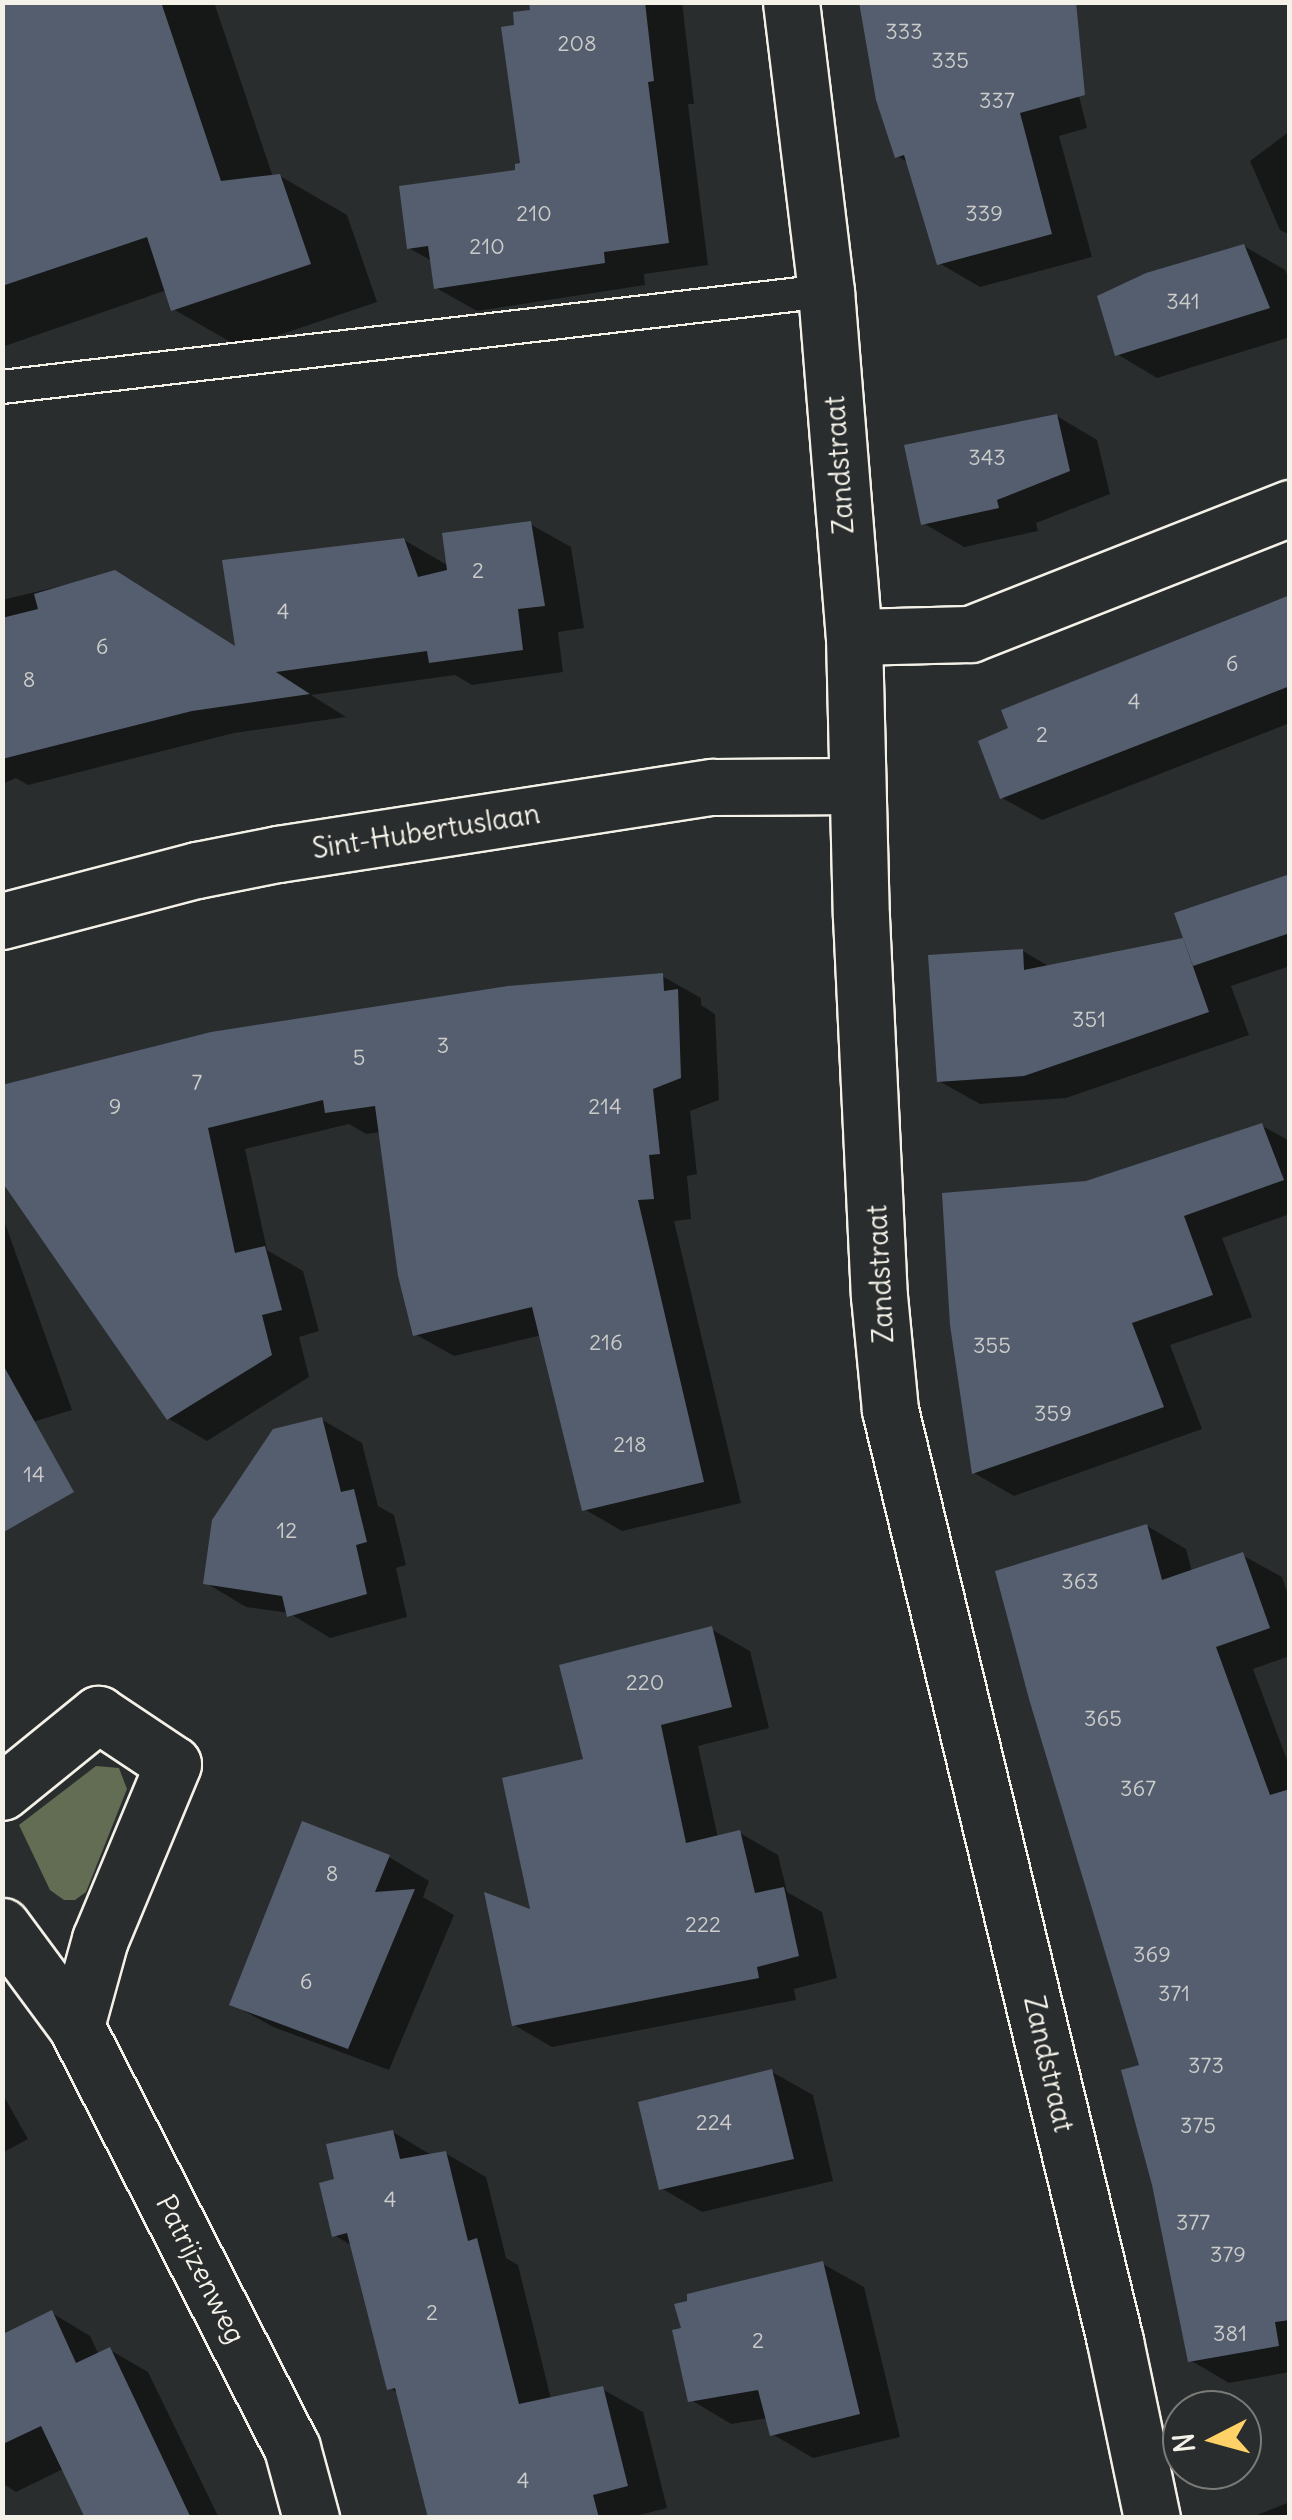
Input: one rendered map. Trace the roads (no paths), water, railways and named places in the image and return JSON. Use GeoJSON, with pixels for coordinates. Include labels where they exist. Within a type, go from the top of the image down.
{"type":"FeatureCollection","features":[{"type":"Feature","properties":{"kind":"street","name":"Zandstraat"},"geometry":{"type":"LineString","coordinates":[[791,2],[826,291],[854,638],[856,786],[880,1296],[890,1410],[1110,2321],[1152,2518]]}},
{"type":"Feature","properties":{"kind":"street"},"geometry":{"type":"LineString","coordinates":[[854,638],[970,634],[1290,508]]}},
{"type":"Feature","properties":{"kind":"street","name":"Sint-Hubertuslaan"},"geometry":{"type":"LineString","coordinates":[[2,921],[197,870],[278,854],[713,788],[856,786]]}},
{"type":"Feature","properties":{"kind":"street"},"geometry":{"type":"LineString","coordinates":[[2,1792],[98,1714],[174,1764],[100,1939],[76,2026]]}},
{"type":"Feature","properties":{"kind":"street","name":"Patrijzenweg"},"geometry":{"type":"LineString","coordinates":[[2,1926],[76,2026],[292,2448],[311,2518]]}},
{"type":"Feature","properties":{"kind":"lane"},"geometry":{"type":"LineString","coordinates":[[2,387],[826,291]]}}]}
